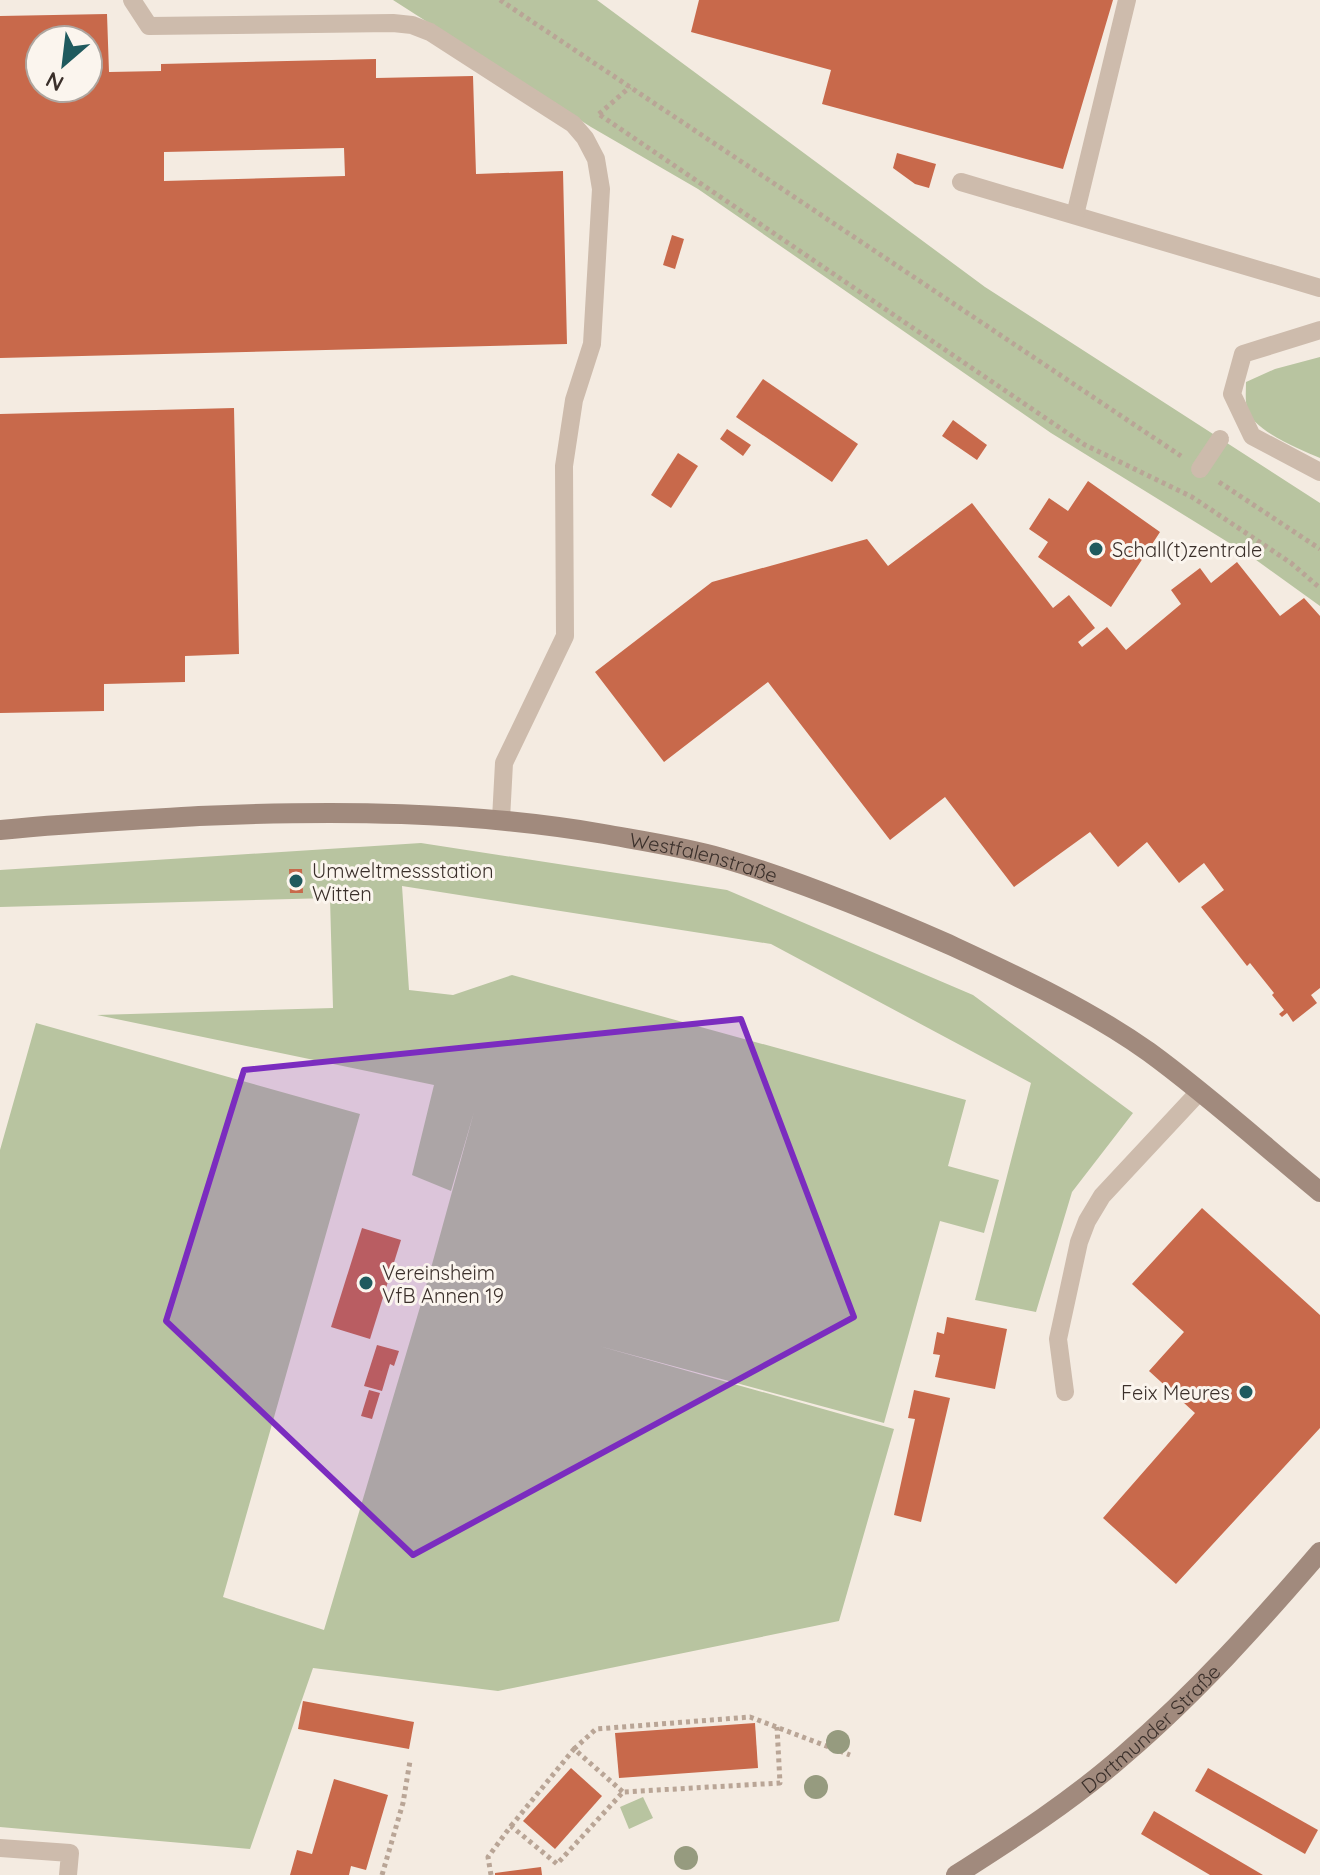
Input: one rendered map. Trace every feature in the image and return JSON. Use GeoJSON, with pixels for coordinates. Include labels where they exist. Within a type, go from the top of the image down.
{"type":"FeatureCollection","features":[{"type":"Feature","properties":{"kind":"street","name":"Westfalenstraße"},"geometry":{"type":"LineString","coordinates":[[0,830],[308,811],[501,819],[632,839],[720,857],[885,917],[1027,980],[1148,1052],[1320,1192]]}},
{"type":"Feature","properties":{"kind":"street","name":"Dortmunder Straße"},"geometry":{"type":"LineString","coordinates":[[956,1875],[1012,1839],[1126,1754],[1198,1687],[1320,1552]]}},
{"type":"Feature","properties":{"kind":"lane"},"geometry":{"type":"LineString","coordinates":[[132,0],[149,26],[412,25],[430,32],[573,124],[596,159],[601,189],[592,344],[574,400],[564,466],[565,636],[504,763],[501,819]]}},
{"type":"Feature","properties":{"kind":"lane"},"geometry":{"type":"LineString","coordinates":[[1075,215],[1127,0]]}},
{"type":"Feature","properties":{"kind":"lane"},"geometry":{"type":"LineString","coordinates":[[961,182],[1320,288]]}},
{"type":"Feature","properties":{"kind":"lane"},"geometry":{"type":"LineString","coordinates":[[1320,330],[1243,354],[1232,394],[1252,436],[1320,472]]}},
{"type":"Feature","properties":{"kind":"lane"},"geometry":{"type":"LineString","coordinates":[[1200,469],[1220,439]]}},
{"type":"Feature","properties":{"kind":"lane"},"geometry":{"type":"LineString","coordinates":[[1065,1392],[1058,1339],[1079,1242],[1087,1221],[1102,1196],[1199,1092]]}},
{"type":"Feature","properties":{"kind":"lane"},"geometry":{"type":"LineString","coordinates":[[0,1848],[70,1853],[68,1875]]}},
{"type":"Feature","properties":{"kind":"path"},"geometry":{"type":"LineString","coordinates":[[500,0],[1320,549]]}},
{"type":"Feature","properties":{"kind":"path"},"geometry":{"type":"LineString","coordinates":[[599,114],[630,87]]}},
{"type":"Feature","properties":{"kind":"path"},"geometry":{"type":"LineString","coordinates":[[586,106],[1085,445],[1192,497],[1291,563],[1320,588]]}},
{"type":"Feature","properties":{"kind":"path"},"geometry":{"type":"LineString","coordinates":[[491,1875],[488,1857],[574,1749],[596,1729],[750,1717],[850,1755]]}},
{"type":"Feature","properties":{"kind":"path"},"geometry":{"type":"LineString","coordinates":[[557,1864],[623,1792],[780,1783],[777,1727]]}},
{"type":"Feature","properties":{"kind":"path"},"geometry":{"type":"LineString","coordinates":[[574,1749],[623,1792]]}},
{"type":"Feature","properties":{"kind":"path"},"geometry":{"type":"LineString","coordinates":[[382,1875],[403,1803],[410,1761]]}},
{"type":"Feature","properties":{"kind":"path"},"geometry":{"type":"LineString","coordinates":[[511,1826],[557,1864],[559,1875]]}},
{"type":"Feature","properties":{"kind":"highlighted area"},"geometry":{"type":"Polygon","coordinates":[[[741,1019],[854,1317],[413,1555],[166,1321],[244,1070],[741,1019]]]}},
{"type":"Feature","properties":{"kind":"green space"},"geometry":{"type":"Polygon","coordinates":[[[393,0],[597,0],[985,287],[1320,503],[1320,606],[1252,557],[1051,433],[698,189],[591,127],[393,0]]]}},
{"type":"Feature","properties":{"kind":"green space"},"geometry":{"type":"Polygon","coordinates":[[[1320,357],[1320,458],[1257,424],[1247,408],[1246,382],[1275,369],[1320,357]]]}},
{"type":"Feature","properties":{"kind":"green space"},"geometry":{"type":"Polygon","coordinates":[[[421,843],[727,890],[973,995],[1133,1113],[1072,1192],[1036,1312],[975,1300],[1031,1083],[771,944],[402,886],[409,990],[453,995],[512,975],[966,1100],[948,1166],[999,1180],[984,1233],[940,1221],[884,1423],[599,1346],[894,1429],[839,1621],[498,1691],[313,1668],[250,1849],[0,1827],[0,1150],[36,1023],[360,1114],[223,1597],[324,1630],[423,1297],[474,1112],[451,1191],[412,1175],[434,1085],[97,1015],[333,1008],[330,898],[0,907],[0,870],[421,843]]]}},
{"type":"Feature","properties":{"kind":"green space"},"geometry":{"type":"Polygon","coordinates":[[[643,1797],[653,1818],[629,1829],[620,1807],[643,1797]]]}},
{"type":"Feature","properties":{"kind":"building"},"geometry":{"type":"Polygon","coordinates":[[[699,0],[1113,0],[1063,169],[822,104],[831,70],[691,32],[699,0]]]}},
{"type":"Feature","properties":{"kind":"building"},"geometry":{"type":"Polygon","coordinates":[[[107,14],[109,72],[161,71],[161,64],[376,59],[376,78],[473,76],[476,174],[563,171],[567,344],[0,358],[0,16],[107,14]],[[344,148],[164,152],[164,181],[345,176],[344,148]]]}},
{"type":"Feature","properties":{"kind":"building"},"geometry":{"type":"Polygon","coordinates":[[[897,153],[936,164],[929,188],[915,184],[893,168],[897,153]]]}},
{"type":"Feature","properties":{"kind":"building"},"geometry":{"type":"Polygon","coordinates":[[[672,235],[684,239],[675,269],[663,265],[672,235]]]}},
{"type":"Feature","properties":{"kind":"building"},"geometry":{"type":"Polygon","coordinates":[[[763,379],[858,444],[832,482],[736,417],[763,379]]]}},
{"type":"Feature","properties":{"kind":"building"},"geometry":{"type":"Polygon","coordinates":[[[234,408],[239,654],[185,656],[185,682],[104,684],[104,711],[0,713],[0,414],[234,408]]]}},
{"type":"Feature","properties":{"kind":"building"},"geometry":{"type":"Polygon","coordinates":[[[953,420],[987,445],[977,460],[942,436],[953,420]]]}},
{"type":"Feature","properties":{"kind":"building"},"geometry":{"type":"Polygon","coordinates":[[[727,429],[751,445],[743,456],[720,439],[727,429]]]}},
{"type":"Feature","properties":{"kind":"building"},"geometry":{"type":"Polygon","coordinates":[[[678,453],[698,466],[671,508],[651,495],[678,453]]]}},
{"type":"Feature","properties":{"kind":"building","name":"Schall(t)zentrale"},"geometry":{"type":"Polygon","coordinates":[[[1088,481],[1160,532],[1111,607],[1038,557],[1048,542],[1029,529],[1049,498],[1068,511],[1088,481]]]}},
{"type":"Feature","properties":{"kind":"building"},"geometry":{"type":"Polygon","coordinates":[[[972,503],[1053,608],[1069,595],[1095,628],[1078,642],[1082,647],[1107,627],[1126,650],[1181,604],[1171,590],[1200,568],[1211,583],[1237,562],[1280,616],[1304,598],[1320,616],[1320,988],[1311,995],[1317,1003],[1293,1022],[1287,1013],[1282,1017],[1279,1014],[1284,1010],[1272,995],[1274,993],[1250,963],[1247,966],[1201,907],[1224,890],[1204,863],[1179,883],[1147,842],[1118,867],[1090,832],[1014,887],[945,797],[890,840],[768,682],[664,762],[595,672],[712,582],[867,539],[888,566],[972,503]]]}},
{"type":"Feature","properties":{"kind":"building","name":"Umweltmessstation Witten"},"geometry":{"type":"Polygon","coordinates":[[[289,869],[302,869],[303,893],[290,893],[289,869]]]}},
{"type":"Feature","properties":{"kind":"building","name":"Feix Meures"},"geometry":{"type":"Polygon","coordinates":[[[1202,1208],[1320,1315],[1320,1428],[1176,1584],[1103,1518],[1195,1413],[1149,1371],[1184,1332],[1132,1284],[1202,1208]]]}},
{"type":"Feature","properties":{"kind":"building","name":"Vereinsheim VfB Annen 19"},"geometry":{"type":"Polygon","coordinates":[[[362,1228],[401,1240],[370,1339],[331,1327],[362,1228]]]}},
{"type":"Feature","properties":{"kind":"building"},"geometry":{"type":"Polygon","coordinates":[[[947,1317],[1007,1329],[995,1389],[935,1377],[940,1355],[933,1354],[937,1332],[944,1334],[947,1317]]]}},
{"type":"Feature","properties":{"kind":"building"},"geometry":{"type":"Polygon","coordinates":[[[377,1345],[399,1351],[394,1366],[390,1364],[382,1391],[364,1386],[377,1345]]]}},
{"type":"Feature","properties":{"kind":"building"},"geometry":{"type":"Polygon","coordinates":[[[369,1390],[380,1393],[372,1419],[361,1416],[369,1390]]]}},
{"type":"Feature","properties":{"kind":"building"},"geometry":{"type":"Polygon","coordinates":[[[914,1390],[950,1398],[921,1522],[894,1515],[915,1419],[908,1418],[914,1390]]]}},
{"type":"Feature","properties":{"kind":"building"},"geometry":{"type":"Polygon","coordinates":[[[303,1701],[414,1722],[409,1749],[298,1729],[303,1701]]]}},
{"type":"Feature","properties":{"kind":"building"},"geometry":{"type":"Polygon","coordinates":[[[755,1723],[758,1768],[619,1778],[615,1733],[755,1723]]]}},
{"type":"Feature","properties":{"kind":"building"},"geometry":{"type":"Polygon","coordinates":[[[571,1768],[602,1796],[555,1849],[523,1821],[571,1768]]]}},
{"type":"Feature","properties":{"kind":"building"},"geometry":{"type":"Polygon","coordinates":[[[1208,1768],[1318,1830],[1305,1854],[1195,1791],[1208,1768]]]}},
{"type":"Feature","properties":{"kind":"building"},"geometry":{"type":"Polygon","coordinates":[[[334,1779],[388,1795],[366,1870],[351,1866],[349,1875],[290,1875],[297,1850],[312,1854],[334,1779]]]}},
{"type":"Feature","properties":{"kind":"building"},"geometry":{"type":"Polygon","coordinates":[[[1154,1811],[1263,1875],[1210,1875],[1141,1834],[1154,1811]]]}},
{"type":"Feature","properties":{"kind":"building"},"geometry":{"type":"Polygon","coordinates":[[[541,1867],[542,1875],[495,1875],[495,1873],[541,1867]]]}},
{"type":"Feature","properties":{"kind":"place","name":"Schall(t)zentrale"},"geometry":{"type":"Point","coordinates":[1096,549]}},
{"type":"Feature","properties":{"kind":"place","name":"Umweltmessstation Witten"},"geometry":{"type":"Point","coordinates":[296,881]}},
{"type":"Feature","properties":{"kind":"place","name":"Vereinsheim VfB Annen 19"},"geometry":{"type":"Point","coordinates":[366,1283]}},
{"type":"Feature","properties":{"kind":"place","name":"Feix Meures"},"geometry":{"type":"Point","coordinates":[1246,1392]}}]}
